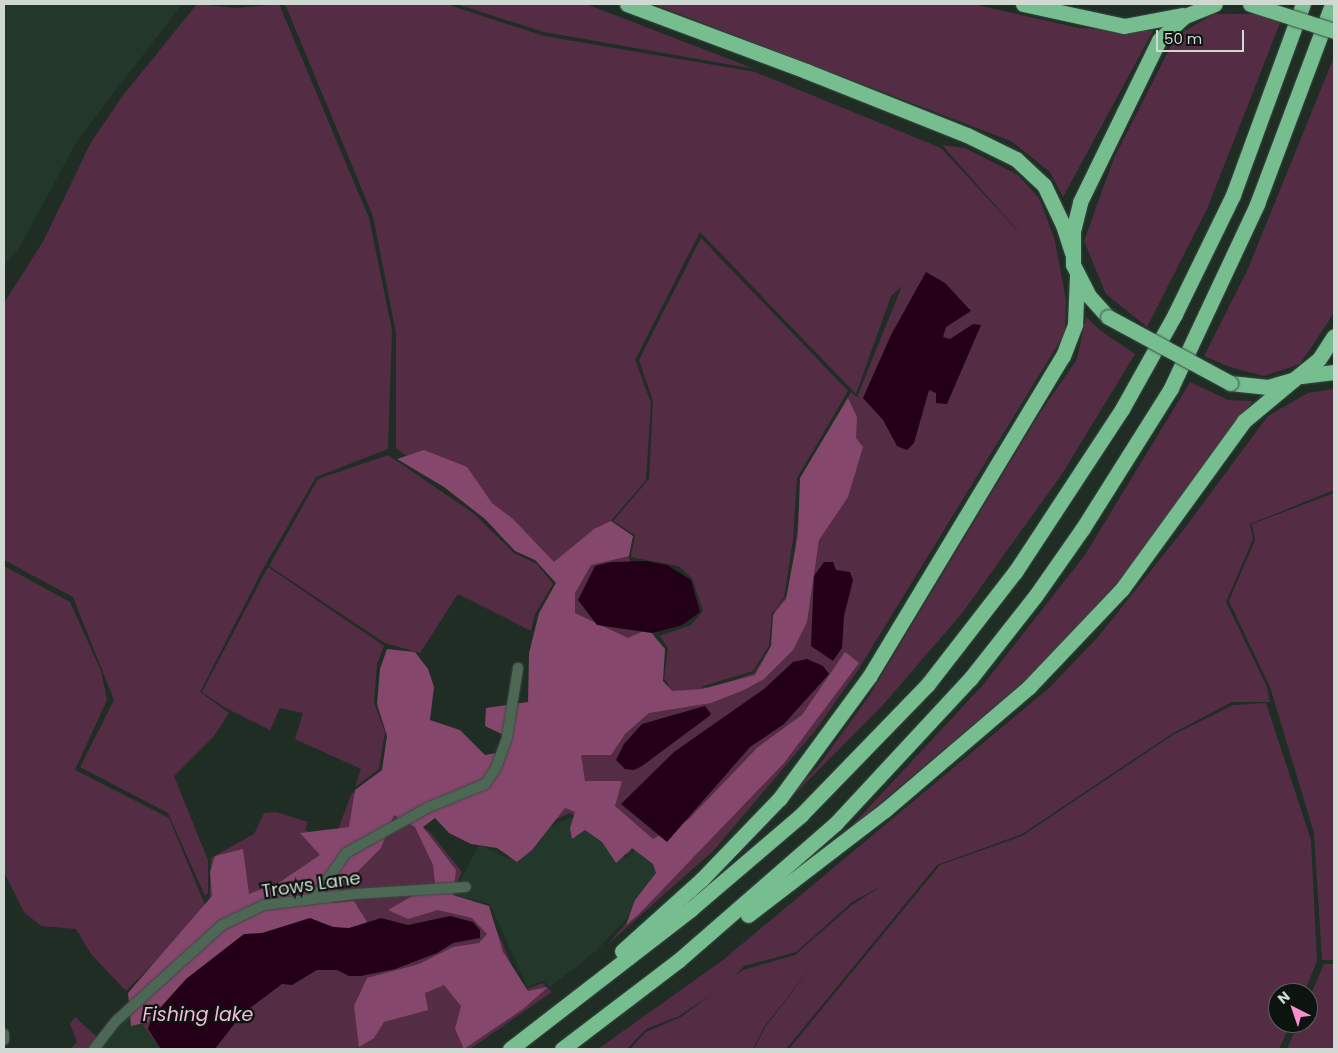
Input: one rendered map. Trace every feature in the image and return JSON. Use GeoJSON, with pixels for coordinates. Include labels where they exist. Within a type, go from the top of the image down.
{"type":"FeatureCollection","features":[{"type":"Feature","properties":{"kind":"highway"},"geometry":{"type":"LineString","coordinates":[[508,1049],[709,872],[780,798],[848,708],[900,628],[1063,356],[1075,324],[1076,276],[1072,253],[1063,224],[1044,185],[1016,159],[967,135],[860,92],[627,4]]}},
{"type":"Feature","properties":{"kind":"highway"},"geometry":{"type":"LineString","coordinates":[[1023,4],[1124,26],[1215,4]]}},
{"type":"Feature","properties":{"kind":"highway"},"geometry":{"type":"LineString","coordinates":[[1250,4],[1334,32]]}},
{"type":"Feature","properties":{"kind":"highway"},"geometry":{"type":"LineString","coordinates":[[508,1049],[691,909],[801,815],[928,684],[1015,572],[1122,409],[1175,314],[1233,195],[1303,4]]}},
{"type":"Feature","properties":{"kind":"highway"},"geometry":{"type":"LineString","coordinates":[[602,1020],[750,901],[836,823],[970,679],[1036,595],[1083,528],[1171,388],[1257,204],[1332,4]]}},
{"type":"Feature","properties":{"kind":"highway"},"geometry":{"type":"LineString","coordinates":[[1072,253],[1080,202],[1154,48],[1168,30],[1198,8]]}},
{"type":"Feature","properties":{"kind":"highway"},"geometry":{"type":"LineString","coordinates":[[1076,276],[1089,296],[1108,317],[1230,383],[1268,387],[1295,378],[1334,372]]}},
{"type":"Feature","properties":{"kind":"highway"},"geometry":{"type":"LineString","coordinates":[[562,1049],[692,959],[885,810],[1029,687],[1122,589],[1244,421],[1320,359],[1334,336]]}},
{"type":"Feature","properties":{"kind":"street"},"geometry":{"type":"LineString","coordinates":[[314,899],[346,853],[426,808],[485,784],[496,768],[508,737],[518,668]]}},
{"type":"Feature","properties":{"kind":"street","name":"Trows Lane"},"geometry":{"type":"LineString","coordinates":[[94,1049],[117,1020],[222,925],[264,905],[314,899],[466,887]]}},
{"type":"Feature","properties":{"kind":"street"},"geometry":{"type":"LineString","coordinates":[[4,1034],[4,1040]]}},
{"type":"Feature","properties":{"kind":"shaded area"},"geometry":{"type":"Polygon","coordinates":[[[4,4],[182,4],[77,141],[18,250],[4,264],[4,4]]]}},
{"type":"Feature","properties":{"kind":"shaded area"},"geometry":{"type":"Polygon","coordinates":[[[197,4],[237,8],[279,4],[369,218],[392,330],[388,449],[316,477],[264,567],[200,692],[229,713],[214,736],[174,776],[208,860],[208,893],[205,896],[168,813],[80,767],[114,700],[73,597],[4,560],[4,303],[44,240],[90,144],[121,98],[197,4]]]}},
{"type":"Feature","properties":{"kind":"shaded area"},"geometry":{"type":"Polygon","coordinates":[[[285,4],[446,4],[544,36],[755,72],[941,148],[1028,242],[942,145],[965,148],[1018,175],[1039,198],[1054,237],[1066,299],[1065,333],[858,670],[815,731],[714,850],[607,945],[675,868],[641,840],[627,855],[570,813],[544,825],[530,701],[562,575],[396,448],[396,333],[373,216],[285,4]],[[700,232],[635,360],[651,403],[646,480],[599,535],[628,554],[656,641],[661,686],[669,685],[664,679],[668,648],[660,636],[691,625],[703,611],[692,578],[678,566],[631,557],[635,535],[613,521],[649,479],[653,401],[639,360],[701,238],[848,391],[797,478],[793,540],[784,597],[772,613],[769,646],[753,671],[700,687],[711,688],[754,673],[774,642],[774,611],[788,594],[793,571],[802,475],[851,392],[857,397],[902,286],[891,296],[856,394],[700,232]]]}},
{"type":"Feature","properties":{"kind":"shaded area"},"geometry":{"type":"Polygon","coordinates":[[[456,4],[586,4],[755,69],[544,32],[456,4]]]}},
{"type":"Feature","properties":{"kind":"shaded area"},"geometry":{"type":"Polygon","coordinates":[[[653,4],[973,4],[1079,28],[1153,31],[1063,197],[1050,172],[1011,141],[653,4]]]}},
{"type":"Feature","properties":{"kind":"shaded area"},"geometry":{"type":"Polygon","coordinates":[[[1214,14],[1257,14],[1280,23],[1207,209],[1147,327],[1106,294],[1084,241],[1114,158],[1176,36],[1214,14]]]}},
{"type":"Feature","properties":{"kind":"shaded area"},"geometry":{"type":"Polygon","coordinates":[[[1334,57],[1334,313],[1300,364],[1264,376],[1230,367],[1204,356],[1247,271],[1334,57]]]}},
{"type":"Feature","properties":{"kind":"shaded area"},"geometry":{"type":"Polygon","coordinates":[[[1086,317],[1101,331],[1135,354],[1062,474],[963,612],[882,706],[758,831],[819,765],[869,696],[1038,416],[1077,359],[1086,317]]]}},
{"type":"Feature","properties":{"kind":"shaded area"},"geometry":{"type":"Polygon","coordinates":[[[1190,382],[1228,400],[1253,401],[1126,573],[1036,671],[845,833],[982,686],[1085,555],[1190,382]]]}},
{"type":"Feature","properties":{"kind":"shaded area"},"geometry":{"type":"Polygon","coordinates":[[[1334,389],[1334,490],[1250,524],[1253,539],[1226,602],[1267,687],[1270,702],[1232,702],[1173,733],[1022,834],[937,865],[786,1049],[754,1049],[766,1026],[825,949],[764,1027],[753,1049],[630,1049],[646,1032],[681,1017],[712,994],[679,1016],[646,1029],[627,1049],[598,1049],[723,960],[1049,688],[1098,637],[1184,529],[1268,416],[1308,393],[1334,389]],[[883,885],[852,902],[796,952],[744,966],[734,977],[743,970],[795,955],[852,905],[883,885]]]}},
{"type":"Feature","properties":{"kind":"shaded area"},"geometry":{"type":"Polygon","coordinates":[[[848,398],[857,417],[856,438],[863,447],[848,497],[819,540],[807,622],[793,650],[764,679],[744,690],[711,703],[649,713],[625,734],[611,755],[581,755],[585,781],[622,781],[615,806],[653,839],[688,820],[758,747],[802,715],[845,652],[859,663],[784,763],[638,915],[626,925],[635,900],[656,873],[653,864],[632,848],[616,863],[602,842],[585,830],[572,839],[570,828],[575,812],[565,808],[532,850],[517,862],[497,848],[471,844],[449,833],[435,818],[423,827],[456,870],[453,895],[489,906],[503,952],[528,991],[548,987],[523,1009],[464,1049],[455,1029],[461,1006],[444,985],[425,993],[428,1010],[384,1022],[374,1038],[359,1047],[354,1006],[367,978],[419,964],[453,947],[479,943],[487,934],[472,918],[438,910],[408,919],[388,910],[435,883],[433,865],[415,827],[394,815],[381,848],[340,889],[332,903],[354,901],[367,922],[355,933],[320,923],[171,1008],[156,1006],[148,1022],[131,1026],[128,993],[212,896],[210,872],[215,856],[243,849],[249,894],[280,882],[320,855],[300,833],[349,827],[355,790],[382,770],[387,736],[377,704],[380,669],[387,649],[415,652],[428,669],[434,687],[430,720],[460,730],[485,755],[507,751],[510,738],[485,726],[486,708],[528,702],[529,653],[539,613],[556,583],[535,560],[515,551],[485,519],[444,487],[397,459],[424,450],[467,467],[492,503],[513,519],[554,562],[594,529],[611,521],[633,536],[629,556],[591,565],[575,593],[575,613],[628,638],[648,629],[665,649],[663,681],[672,691],[702,689],[755,675],[771,646],[773,615],[786,599],[798,534],[800,478],[848,398]]]}},
{"type":"Feature","properties":{"kind":"shaded area"},"geometry":{"type":"Polygon","coordinates":[[[388,455],[473,513],[514,553],[537,564],[553,584],[535,614],[531,631],[458,594],[420,653],[385,643],[269,566],[318,479],[388,455]]]}},
{"type":"Feature","properties":{"kind":"shaded area"},"geometry":{"type":"Polygon","coordinates":[[[1334,493],[1334,960],[1322,960],[1314,833],[1270,687],[1229,601],[1255,540],[1252,524],[1334,493]]]}},
{"type":"Feature","properties":{"kind":"shaded area"},"geometry":{"type":"Polygon","coordinates":[[[4,566],[70,602],[101,671],[107,700],[75,770],[169,818],[207,910],[126,991],[91,954],[76,929],[41,926],[24,912],[4,872],[4,566]]]}},
{"type":"Feature","properties":{"kind":"shaded area"},"geometry":{"type":"Polygon","coordinates":[[[268,567],[384,646],[377,664],[374,702],[385,732],[379,769],[355,787],[361,769],[295,739],[303,713],[280,708],[270,730],[224,707],[202,692],[268,567]]]}},
{"type":"Feature","properties":{"kind":"shaded area"},"geometry":{"type":"Polygon","coordinates":[[[1266,703],[1311,840],[1317,961],[1308,983],[1268,983],[1268,1033],[1286,1033],[1279,1049],[789,1049],[940,865],[1022,836],[1173,735],[1233,705],[1266,703]]]}},
{"type":"Feature","properties":{"kind":"shaded area"},"geometry":{"type":"Polygon","coordinates":[[[352,792],[429,831],[462,872],[450,898],[487,908],[523,991],[542,983],[552,992],[470,1049],[162,1049],[145,1029],[140,1012],[209,913],[211,858],[254,834],[264,813],[276,812],[308,822],[305,830],[333,843],[352,792]]]}},
{"type":"Feature","properties":{"kind":"shaded area"},"geometry":{"type":"Polygon","coordinates":[[[572,817],[627,858],[640,844],[673,870],[596,951],[550,987],[543,981],[527,987],[490,904],[453,895],[479,845],[511,860],[545,829],[572,817]]]}},
{"type":"Feature","properties":{"kind":"shaded area"},"geometry":{"type":"Polygon","coordinates":[[[1324,964],[1334,964],[1334,1049],[1287,1049],[1294,1033],[1318,1033],[1318,983],[1316,983],[1324,964]]]}},
{"type":"Feature","properties":{"kind":"shaded area"},"geometry":{"type":"Polygon","coordinates":[[[135,1009],[162,1049],[99,1049],[135,1009]]]}},
{"type":"Feature","properties":{"kind":"shaded area"},"geometry":{"type":"Polygon","coordinates":[[[75,1017],[99,1039],[92,1049],[70,1049],[77,1042],[70,1024],[75,1017]]]}},
{"type":"Feature","properties":{"kind":"water"},"geometry":{"type":"Polygon","coordinates":[[[926,272],[945,283],[971,311],[946,327],[943,337],[950,339],[973,324],[981,325],[947,404],[936,403],[936,393],[929,390],[914,443],[907,450],[897,446],[883,420],[863,398],[891,335],[926,272]]]}},
{"type":"Feature","properties":{"kind":"water"},"geometry":{"type":"Polygon","coordinates":[[[646,561],[667,565],[691,580],[700,612],[682,625],[652,633],[597,625],[578,600],[595,566],[611,562],[646,561]]]}},
{"type":"Feature","properties":{"kind":"water"},"geometry":{"type":"Polygon","coordinates":[[[824,562],[833,562],[836,570],[850,572],[853,580],[844,616],[842,648],[833,661],[811,646],[814,576],[824,562]]]}},
{"type":"Feature","properties":{"kind":"water"},"geometry":{"type":"Polygon","coordinates":[[[807,659],[823,666],[829,674],[784,724],[750,747],[667,842],[621,804],[674,752],[764,689],[793,662],[807,659]]]}},
{"type":"Feature","properties":{"kind":"water"},"geometry":{"type":"Polygon","coordinates":[[[705,706],[711,714],[708,717],[642,766],[634,770],[625,769],[616,760],[624,744],[642,724],[705,706]]]}},
{"type":"Feature","properties":{"kind":"water","name":"Fishing lake"},"geometry":{"type":"Polygon","coordinates":[[[450,916],[473,922],[480,930],[480,938],[453,943],[437,953],[395,969],[361,976],[349,976],[337,970],[317,970],[292,985],[282,984],[242,1014],[215,1049],[161,1049],[148,1029],[152,1017],[186,979],[244,934],[262,933],[310,918],[333,927],[349,928],[381,918],[408,925],[450,916]]]}}]}
